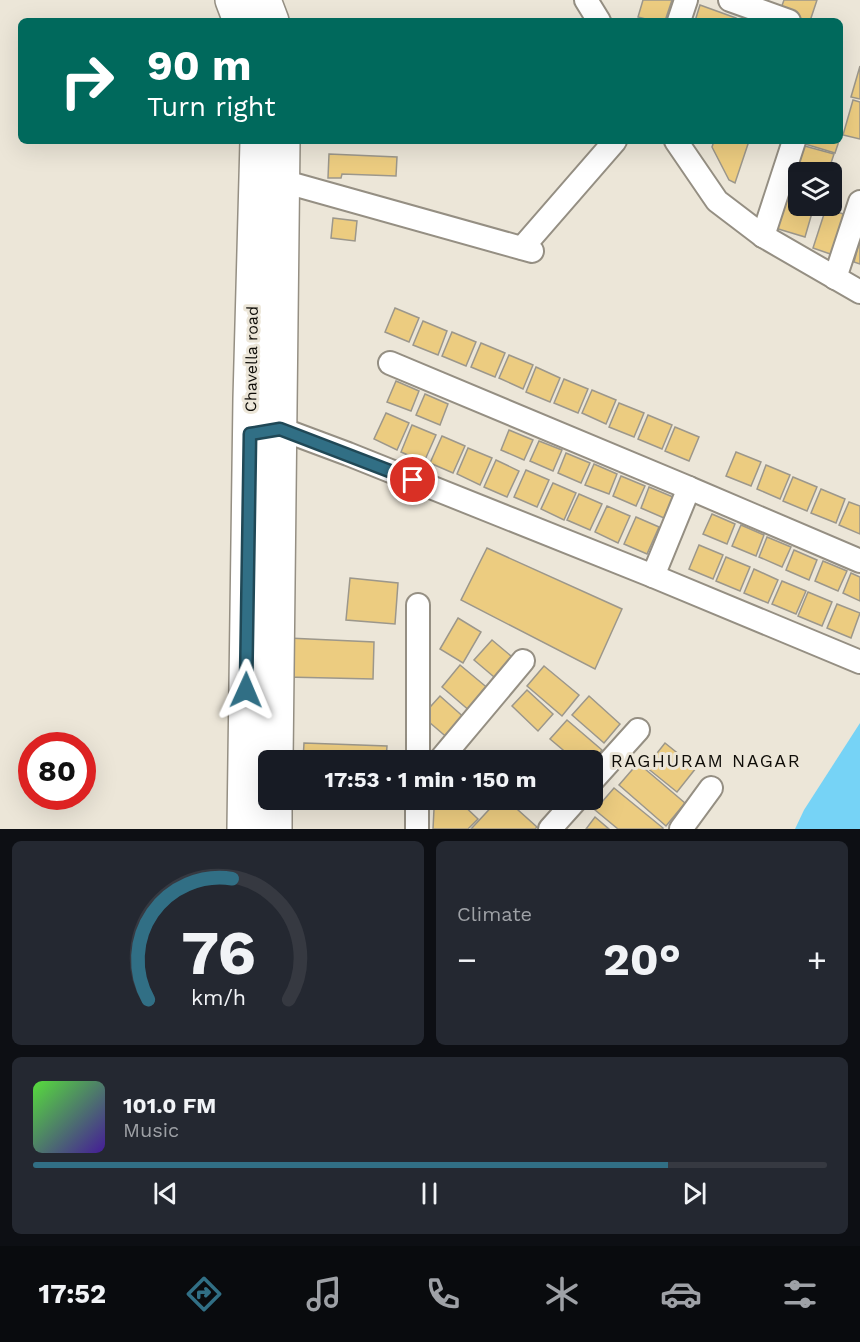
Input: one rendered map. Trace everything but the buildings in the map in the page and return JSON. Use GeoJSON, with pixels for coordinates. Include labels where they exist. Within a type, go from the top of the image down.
{"type":"FeatureCollection","features":[{"type":"Feature","properties":{"kind":"highway"},"geometry":{"type":"LineString","coordinates":[[232,0],[239,18]]}},
{"type":"Feature","properties":{"kind":"highway"},"geometry":{"type":"LineString","coordinates":[[264,0],[271,18]]}},
{"type":"Feature","properties":{"kind":"highway","name":"Chavella road"},"geometry":{"type":"LineString","coordinates":[[257,144],[276,750]]}},
{"type":"Feature","properties":{"kind":"highway","name":"Chavella road"},"geometry":{"type":"LineString","coordinates":[[244,829],[283,144]]}},
{"type":"Feature","properties":{"kind":"highway"},"geometry":{"type":"LineString","coordinates":[[275,810],[275,829]]}},
{"type":"Feature","properties":{"kind":"street"},"geometry":{"type":"LineString","coordinates":[[680,18],[686,0]]}},
{"type":"Feature","properties":{"kind":"street"},"geometry":{"type":"LineString","coordinates":[[742,10],[776,18]]}},
{"type":"Feature","properties":{"kind":"street"},"geometry":{"type":"LineString","coordinates":[[282,180],[527,249],[613,144]]}},
{"type":"Feature","properties":{"kind":"street"},"geometry":{"type":"LineString","coordinates":[[678,144],[717,201],[763,236],[860,292]]}},
{"type":"Feature","properties":{"kind":"street"},"geometry":{"type":"LineString","coordinates":[[691,163],[699,144]]}},
{"type":"Feature","properties":{"kind":"street"},"geometry":{"type":"LineString","coordinates":[[763,236],[793,144]]}},
{"type":"Feature","properties":{"kind":"street"},"geometry":{"type":"LineString","coordinates":[[835,278],[860,202]]}},
{"type":"Feature","properties":{"kind":"street"},"geometry":{"type":"LineString","coordinates":[[390,363],[860,561]]}},
{"type":"Feature","properties":{"kind":"street"},"geometry":{"type":"LineString","coordinates":[[265,432],[348,454],[860,662]]}},
{"type":"Feature","properties":{"kind":"street"},"geometry":{"type":"LineString","coordinates":[[653,576],[689,488]]}},
{"type":"Feature","properties":{"kind":"street"},"geometry":{"type":"LineString","coordinates":[[418,605],[418,750]]}},
{"type":"Feature","properties":{"kind":"street"},"geometry":{"type":"LineString","coordinates":[[448,750],[524,661]]}},
{"type":"Feature","properties":{"kind":"street"},"geometry":{"type":"LineString","coordinates":[[603,769],[638,730]]}},
{"type":"Feature","properties":{"kind":"street"},"geometry":{"type":"LineString","coordinates":[[681,829],[711,788]]}},
{"type":"Feature","properties":{"kind":"street"},"geometry":{"type":"LineString","coordinates":[[417,810],[417,829]]}},
{"type":"Feature","properties":{"kind":"street"},"geometry":{"type":"LineString","coordinates":[[550,829],[567,810]]}},
{"type":"Feature","properties":{"kind":"water"},"geometry":{"type":"Polygon","coordinates":[[[860,723],[860,829],[795,829],[804,810],[860,723]]]}},
{"type":"Feature","properties":{"kind":"district","name":"RAGHURAM NAGAR"},"geometry":{"type":"Point","coordinates":[706,761]}},
{"type":"Feature","properties":{"kind":"route"},"geometry":{"type":"LineString","coordinates":[[246,690],[250,434],[280,429],[413,480]]}}]}
